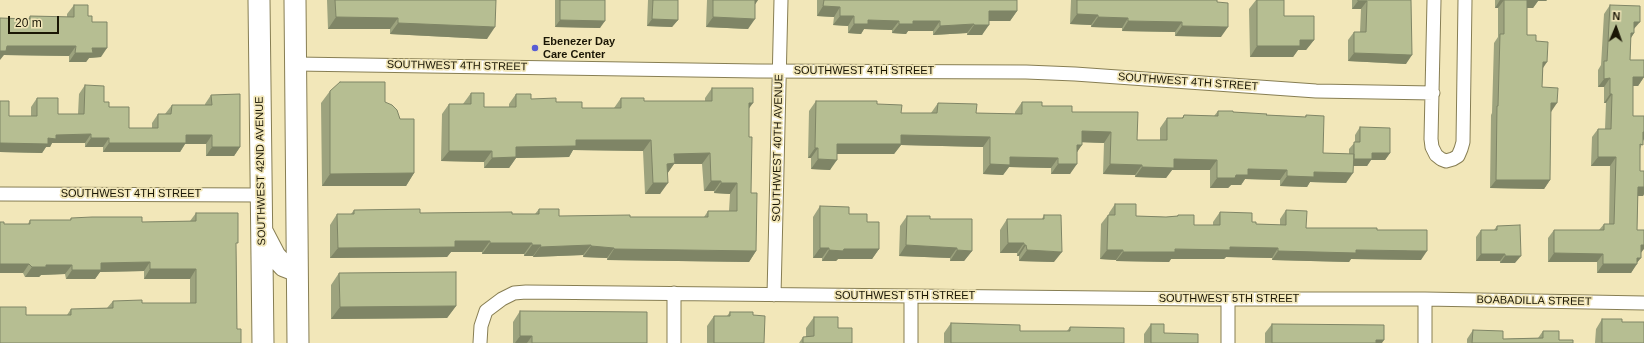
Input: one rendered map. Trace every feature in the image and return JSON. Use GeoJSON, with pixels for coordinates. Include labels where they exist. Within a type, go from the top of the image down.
{"type":"FeatureCollection","features":[{"type":"Feature","properties":{"kind":"main road","name":"SOUTHWEST 42ND AVENUE"},"geometry":{"type":"LineString","coordinates":[[259,0],[263,343]]}},
{"type":"Feature","properties":{"kind":"main road"},"geometry":{"type":"LineString","coordinates":[[295,0],[298,343]]}},
{"type":"Feature","properties":{"kind":"main road"},"geometry":{"type":"LineString","coordinates":[[262,229],[275,256],[284,266],[297,271]]}},
{"type":"Feature","properties":{"kind":"street","name":"SOUTHWEST 40TH AVENUE"},"geometry":{"type":"LineString","coordinates":[[774,295],[781,0]]}},
{"type":"Feature","properties":{"kind":"street"},"geometry":{"type":"LineString","coordinates":[[1434,0],[1432,147],[1436,155],[1446,161],[1453,160],[1458,156],[1463,142],[1465,0]]}},
{"type":"Feature","properties":{"kind":"street","name":"SOUTHWEST 4TH STREET"},"geometry":{"type":"LineString","coordinates":[[296,64],[780,71],[1026,72],[1075,74],[1316,91],[1433,93]]}},
{"type":"Feature","properties":{"kind":"street","name":"SOUTHWEST 4TH STREET"},"geometry":{"type":"LineString","coordinates":[[0,194],[262,195]]}},
{"type":"Feature","properties":{"kind":"street","name":"SOUTHWEST 5TH STREET"},"geometry":{"type":"LineString","coordinates":[[480,343],[483,319],[486,311],[493,305],[514,293],[526,292],[1320,299]]}},
{"type":"Feature","properties":{"kind":"street"},"geometry":{"type":"LineString","coordinates":[[674,293],[674,343]]}},
{"type":"Feature","properties":{"kind":"street"},"geometry":{"type":"LineString","coordinates":[[911,296],[911,343]]}},
{"type":"Feature","properties":{"kind":"street"},"geometry":{"type":"LineString","coordinates":[[1228,299],[1228,343]]}},
{"type":"Feature","properties":{"kind":"street","name":"BOABADILLA STREET"},"geometry":{"type":"LineString","coordinates":[[1320,299],[1425,299],[1644,303]]}},
{"type":"Feature","properties":{"kind":"street"},"geometry":{"type":"LineString","coordinates":[[1425,299],[1425,343]]}},
{"type":"Feature","properties":{"kind":"building"},"geometry":{"type":"Polygon","coordinates":[[[335,0],[496,0],[495,27],[398,23],[398,18],[336,17],[335,0]]]}},
{"type":"Feature","properties":{"kind":"building"},"geometry":{"type":"Polygon","coordinates":[[[560,0],[605,0],[605,21],[560,20],[560,0]]]}},
{"type":"Feature","properties":{"kind":"building"},"geometry":{"type":"Polygon","coordinates":[[[653,0],[678,0],[678,20],[652,19],[653,0]]]}},
{"type":"Feature","properties":{"kind":"building"},"geometry":{"type":"Polygon","coordinates":[[[713,0],[755,0],[755,19],[713,17],[713,0]]]}},
{"type":"Feature","properties":{"kind":"building"},"geometry":{"type":"Polygon","coordinates":[[[824,0],[1017,0],[1017,11],[989,11],[989,25],[974,24],[940,26],[940,21],[913,21],[913,24],[899,24],[899,21],[868,20],[868,24],[854,24],[854,16],[840,16],[840,7],[823,6],[824,0]]]}},
{"type":"Feature","properties":{"kind":"building"},"geometry":{"type":"Polygon","coordinates":[[[1077,0],[1217,0],[1217,2],[1228,3],[1228,27],[1182,26],[1182,22],[1128,21],[1128,18],[1098,17],[1098,15],[1077,14],[1077,0]]]}},
{"type":"Feature","properties":{"kind":"building"},"geometry":{"type":"Polygon","coordinates":[[[1257,0],[1284,0],[1284,16],[1314,16],[1314,40],[1300,40],[1300,46],[1257,46],[1257,0]]]}},
{"type":"Feature","properties":{"kind":"building"},"geometry":{"type":"Polygon","coordinates":[[[1358,0],[1411,0],[1412,55],[1354,53],[1354,32],[1366,32],[1367,1],[1358,0]]]}},
{"type":"Feature","properties":{"kind":"building"},"geometry":{"type":"Polygon","coordinates":[[[1504,0],[1527,0],[1527,35],[1536,35],[1536,41],[1548,42],[1547,62],[1543,62],[1542,87],[1558,88],[1557,103],[1551,103],[1550,180],[1496,180],[1500,34],[1504,34],[1504,0]]]}},
{"type":"Feature","properties":{"kind":"building"},"geometry":{"type":"Polygon","coordinates":[[[74,5],[88,5],[88,16],[92,16],[92,22],[107,22],[107,48],[92,48],[93,53],[75,53],[76,46],[7,46],[6,51],[0,51],[0,18],[30,19],[30,16],[74,17],[74,5]]]}},
{"type":"Feature","properties":{"kind":"building"},"geometry":{"type":"Polygon","coordinates":[[[1610,5],[1640,6],[1640,22],[1634,22],[1634,33],[1631,33],[1630,60],[1644,60],[1644,77],[1633,77],[1633,116],[1644,116],[1643,145],[1640,144],[1640,171],[1644,171],[1644,187],[1638,187],[1637,230],[1644,230],[1644,245],[1641,245],[1641,258],[1637,258],[1637,264],[1603,264],[1603,254],[1554,253],[1554,230],[1604,230],[1604,224],[1614,224],[1616,157],[1598,157],[1598,129],[1611,129],[1612,94],[1610,94],[1610,78],[1604,79],[1604,61],[1607,61],[1610,5]]]}},
{"type":"Feature","properties":{"kind":"building"},"geometry":{"type":"Polygon","coordinates":[[[340,82],[385,82],[385,102],[392,105],[397,110],[400,119],[414,119],[414,173],[330,174],[330,91],[340,82]]]}},
{"type":"Feature","properties":{"kind":"building"},"geometry":{"type":"Polygon","coordinates":[[[85,85],[104,86],[104,102],[109,102],[109,107],[129,107],[129,128],[158,128],[158,114],[171,114],[172,105],[212,105],[211,95],[240,94],[240,147],[212,147],[212,135],[186,135],[186,143],[109,143],[109,138],[91,138],[91,134],[56,135],[56,139],[48,138],[48,144],[0,143],[0,101],[9,101],[9,116],[37,116],[37,98],[58,98],[58,114],[84,114],[85,85]]]}},
{"type":"Feature","properties":{"kind":"building"},"geometry":{"type":"Polygon","coordinates":[[[712,88],[753,88],[753,103],[749,103],[749,137],[752,137],[751,193],[757,193],[756,251],[614,249],[591,245],[540,247],[541,245],[532,245],[532,243],[490,243],[490,241],[455,241],[455,247],[338,248],[337,214],[354,214],[354,210],[420,209],[420,213],[512,212],[512,214],[539,214],[539,209],[559,209],[559,216],[630,215],[630,217],[708,217],[708,211],[737,211],[737,183],[721,183],[721,181],[711,181],[710,153],[674,154],[675,163],[667,164],[668,183],[653,183],[651,140],[576,140],[576,146],[516,147],[516,157],[492,158],[492,151],[449,151],[449,104],[471,104],[471,93],[484,93],[484,107],[516,107],[516,94],[531,94],[531,99],[556,98],[556,102],[582,102],[582,108],[621,108],[621,98],[644,98],[644,101],[712,101],[712,88]]]}},
{"type":"Feature","properties":{"kind":"building"},"geometry":{"type":"Polygon","coordinates":[[[816,101],[877,101],[877,104],[902,105],[901,113],[937,113],[938,103],[977,104],[976,113],[1022,114],[1022,102],[1042,102],[1042,106],[1072,106],[1072,112],[1138,112],[1137,140],[1167,140],[1167,118],[1183,118],[1184,115],[1218,116],[1218,111],[1233,111],[1267,114],[1266,115],[1306,117],[1306,115],[1324,116],[1323,153],[1354,154],[1353,173],[1314,172],[1314,177],[1287,176],[1287,170],[1248,169],[1248,175],[1236,175],[1235,178],[1217,178],[1217,160],[1174,159],[1174,168],[1110,164],[1111,132],[1082,131],[1082,145],[1077,145],[1077,164],[1058,164],[1058,158],[1010,157],[1010,165],[990,164],[990,137],[901,135],[901,144],[837,144],[837,160],[818,159],[818,148],[815,148],[816,101]]]}},
{"type":"Feature","properties":{"kind":"building"},"geometry":{"type":"Polygon","coordinates":[[[1360,127],[1390,128],[1390,153],[1372,153],[1372,159],[1354,159],[1354,142],[1360,142],[1360,127]]]}},
{"type":"Feature","properties":{"kind":"building"},"geometry":{"type":"Polygon","coordinates":[[[1115,204],[1136,204],[1136,216],[1166,217],[1194,215],[1194,225],[1220,225],[1220,212],[1252,213],[1252,222],[1256,222],[1256,224],[1286,225],[1286,210],[1307,211],[1306,228],[1427,230],[1427,251],[1356,250],[1356,253],[1278,251],[1278,248],[1230,247],[1230,250],[1175,249],[1175,252],[1123,252],[1123,250],[1107,250],[1108,215],[1115,215],[1115,204]]]}},
{"type":"Feature","properties":{"kind":"building"},"geometry":{"type":"Polygon","coordinates":[[[820,206],[849,207],[849,214],[867,214],[867,222],[879,222],[879,249],[844,249],[843,251],[820,248],[820,206]]]}},
{"type":"Feature","properties":{"kind":"building"},"geometry":{"type":"Polygon","coordinates":[[[196,213],[238,213],[238,243],[236,243],[237,329],[241,329],[241,343],[0,343],[0,307],[26,307],[26,315],[71,315],[71,309],[113,308],[113,301],[142,300],[142,303],[196,303],[196,269],[150,269],[150,262],[101,263],[101,270],[72,270],[72,265],[46,265],[46,267],[32,267],[29,264],[0,264],[0,222],[4,222],[4,224],[30,224],[30,220],[71,220],[71,218],[92,217],[142,217],[142,222],[196,221],[196,213]]]}},
{"type":"Feature","properties":{"kind":"building"},"geometry":{"type":"Polygon","coordinates":[[[1044,215],[1061,215],[1062,252],[1027,250],[1024,243],[1008,243],[1007,219],[1044,219],[1044,215]]]}},
{"type":"Feature","properties":{"kind":"building"},"geometry":{"type":"Polygon","coordinates":[[[907,216],[930,216],[930,219],[972,219],[972,251],[957,250],[957,248],[906,245],[907,216]]]}},
{"type":"Feature","properties":{"kind":"building"},"geometry":{"type":"Polygon","coordinates":[[[1520,225],[1521,256],[1481,254],[1481,230],[1497,230],[1497,226],[1520,225]]]}},
{"type":"Feature","properties":{"kind":"building"},"geometry":{"type":"Polygon","coordinates":[[[456,272],[456,306],[340,307],[339,273],[456,272]]]}},
{"type":"Feature","properties":{"kind":"building"},"geometry":{"type":"Polygon","coordinates":[[[520,311],[647,312],[647,343],[532,343],[532,336],[520,336],[520,311]]]}},
{"type":"Feature","properties":{"kind":"building"},"geometry":{"type":"Polygon","coordinates":[[[730,312],[753,312],[753,315],[765,316],[764,343],[714,343],[714,316],[730,316],[730,312]]]}},
{"type":"Feature","properties":{"kind":"building"},"geometry":{"type":"Polygon","coordinates":[[[814,317],[838,317],[838,328],[852,328],[852,343],[803,343],[803,337],[814,336],[814,317]]]}},
{"type":"Feature","properties":{"kind":"building"},"geometry":{"type":"Polygon","coordinates":[[[1602,319],[1622,319],[1622,322],[1644,322],[1644,343],[1602,343],[1602,319]]]}},
{"type":"Feature","properties":{"kind":"building"},"geometry":{"type":"Polygon","coordinates":[[[951,323],[1020,325],[1020,331],[1070,331],[1070,327],[1124,328],[1124,343],[951,343],[951,323]]]}},
{"type":"Feature","properties":{"kind":"building"},"geometry":{"type":"Polygon","coordinates":[[[1151,324],[1164,324],[1164,333],[1198,334],[1198,343],[1151,343],[1151,324]]]}},
{"type":"Feature","properties":{"kind":"building"},"geometry":{"type":"Polygon","coordinates":[[[1272,324],[1384,325],[1384,340],[1376,340],[1376,343],[1272,343],[1272,324]]]}},
{"type":"Feature","properties":{"kind":"building"},"geometry":{"type":"Polygon","coordinates":[[[1473,330],[1503,331],[1503,339],[1543,338],[1543,331],[1559,331],[1559,340],[1573,340],[1573,343],[1472,343],[1473,330]]]}},
{"type":"Feature","properties":{"kind":"place","name":"Ebenezer Day Care Center"},"geometry":{"type":"Point","coordinates":[535,48]}}]}
